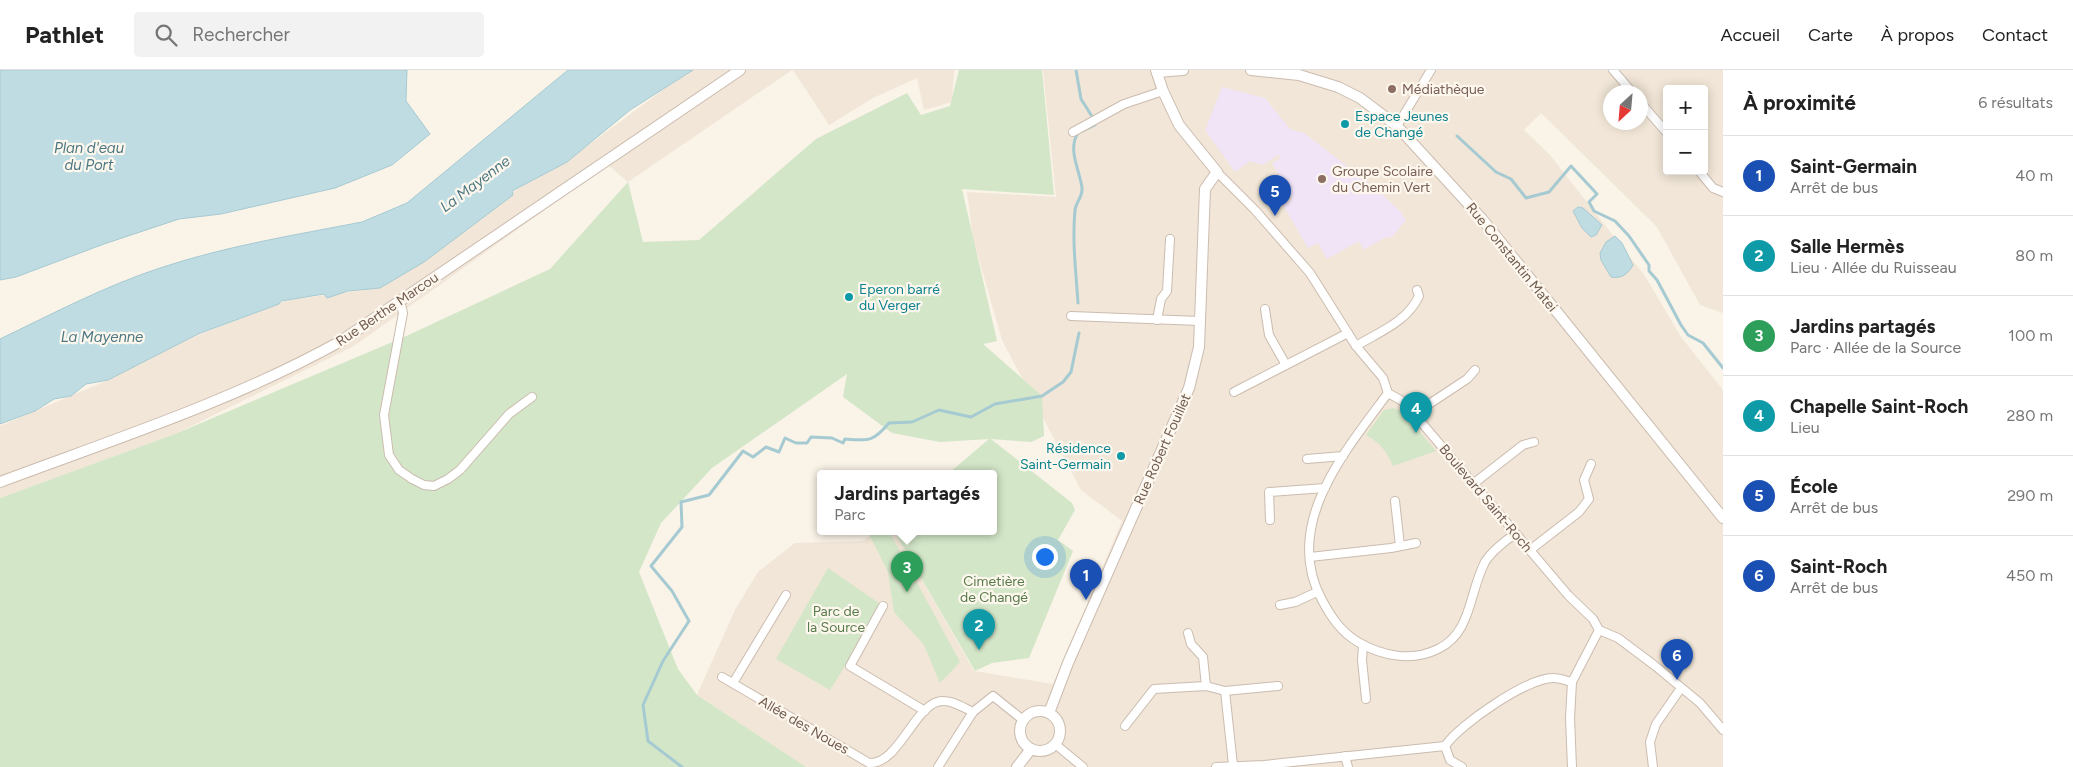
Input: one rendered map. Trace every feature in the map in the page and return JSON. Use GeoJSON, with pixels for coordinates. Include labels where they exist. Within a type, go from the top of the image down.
{"type":"FeatureCollection","features":[{"type":"Feature","properties":{"kind":"street","name":"Rue Berthe Marcou"},"geometry":{"type":"LineString","coordinates":[[0,482],[208,405],[265,380],[341,341],[740,70]]}},
{"type":"Feature","properties":{"kind":"street"},"geometry":{"type":"LineString","coordinates":[[1183,70],[1157,71],[1163,91],[1179,125],[1217,172]]}},
{"type":"Feature","properties":{"kind":"street","name":"Rue Constantin Matei"},"geometry":{"type":"LineString","coordinates":[[1251,70],[1299,74],[1338,87],[1360,98],[1397,126],[1482,219],[1723,518]]}},
{"type":"Feature","properties":{"kind":"street"},"geometry":{"type":"LineString","coordinates":[[1397,126],[1431,70]]}},
{"type":"Feature","properties":{"kind":"street"},"geometry":{"type":"LineString","coordinates":[[1613,70],[1626,85]]}},
{"type":"Feature","properties":{"kind":"street"},"geometry":{"type":"LineString","coordinates":[[1073,132],[1124,104],[1163,91]]}},
{"type":"Feature","properties":{"kind":"street"},"geometry":{"type":"LineString","coordinates":[[1648,111],[1664,130]]}},
{"type":"Feature","properties":{"kind":"street","name":"Rue Robert Fouillet"},"geometry":{"type":"LineString","coordinates":[[1049,713],[1068,663],[1189,388],[1199,347],[1205,189],[1217,172]]}},
{"type":"Feature","properties":{"kind":"street","name":"Boulevard Saint-Roch"},"geometry":{"type":"LineString","coordinates":[[1217,172],[1261,216],[1310,273],[1356,346],[1383,378],[1388,393],[1404,402],[1599,630],[1618,638],[1700,703],[1723,730]]}},
{"type":"Feature","properties":{"kind":"street"},"geometry":{"type":"LineString","coordinates":[[1702,175],[1713,188],[1723,192]]}},
{"type":"Feature","properties":{"kind":"street"},"geometry":{"type":"LineString","coordinates":[[1157,320],[1161,299],[1167,291],[1170,239]]}},
{"type":"Feature","properties":{"kind":"street"},"geometry":{"type":"LineString","coordinates":[[1356,346],[1400,321],[1414,307],[1419,296],[1417,290]]}},
{"type":"Feature","properties":{"kind":"street"},"geometry":{"type":"LineString","coordinates":[[400,300],[403,313],[384,415],[389,455],[399,470],[427,485],[434,486],[448,479],[460,470],[509,414],[532,397]]}},
{"type":"Feature","properties":{"kind":"street"},"geometry":{"type":"LineString","coordinates":[[1265,309],[1269,335],[1286,365]]}},
{"type":"Feature","properties":{"kind":"street"},"geometry":{"type":"LineString","coordinates":[[1070,316],[1200,321]]}},
{"type":"Feature","properties":{"kind":"street"},"geometry":{"type":"LineString","coordinates":[[1234,392],[1348,333]]}},
{"type":"Feature","properties":{"kind":"street"},"geometry":{"type":"LineString","coordinates":[[1414,414],[1467,379],[1475,370]]}},
{"type":"Feature","properties":{"kind":"street"},"geometry":{"type":"LineString","coordinates":[[1388,393],[1342,456],[1325,488],[1312,521],[1308,546],[1317,592],[1338,626],[1363,645],[1375,651],[1402,657],[1428,653],[1449,643],[1463,624],[1486,561],[1515,534]]}},
{"type":"Feature","properties":{"kind":"street"},"geometry":{"type":"LineString","coordinates":[[1473,484],[1508,454],[1523,444],[1534,442]]}},
{"type":"Feature","properties":{"kind":"street"},"geometry":{"type":"LineString","coordinates":[[1306,459],[1342,456]]}},
{"type":"Feature","properties":{"kind":"street"},"geometry":{"type":"LineString","coordinates":[[1530,550],[1579,512],[1589,499],[1584,480],[1591,464]]}},
{"type":"Feature","properties":{"kind":"street"},"geometry":{"type":"LineString","coordinates":[[1270,520],[1269,492],[1325,488]]}},
{"type":"Feature","properties":{"kind":"street"},"geometry":{"type":"LineString","coordinates":[[1395,502],[1400,546]]}},
{"type":"Feature","properties":{"kind":"street"},"geometry":{"type":"LineString","coordinates":[[1310,557],[1416,543]]}},
{"type":"Feature","properties":{"kind":"street"},"geometry":{"type":"LineString","coordinates":[[1280,605],[1295,602],[1317,592]]}},
{"type":"Feature","properties":{"kind":"street"},"geometry":{"type":"LineString","coordinates":[[733,684],[786,595]]}},
{"type":"Feature","properties":{"kind":"street"},"geometry":{"type":"LineString","coordinates":[[883,606],[850,666],[925,711],[937,702],[953,702],[973,712]]}},
{"type":"Feature","properties":{"kind":"street"},"geometry":{"type":"LineString","coordinates":[[1572,767],[1570,718],[1572,682],[1599,630]]}},
{"type":"Feature","properties":{"kind":"street"},"geometry":{"type":"LineString","coordinates":[[1188,633],[1191,644],[1203,657],[1206,686]]}},
{"type":"Feature","properties":{"kind":"street"},"geometry":{"type":"LineString","coordinates":[[1363,645],[1362,660],[1366,699]]}},
{"type":"Feature","properties":{"kind":"street","name":"Allée des Noues"},"geometry":{"type":"LineString","coordinates":[[722,677],[869,763],[882,760],[925,711]]}},
{"type":"Feature","properties":{"kind":"street"},"geometry":{"type":"LineString","coordinates":[[1216,767],[1233,765],[1264,766],[1445,746],[1453,735],[1475,716],[1535,682],[1553,678],[1572,682]]}},
{"type":"Feature","properties":{"kind":"street"},"geometry":{"type":"LineString","coordinates":[[1125,726],[1154,690],[1206,686],[1225,691],[1278,686]]}},
{"type":"Feature","properties":{"kind":"street"},"geometry":{"type":"LineString","coordinates":[[1653,767],[1650,742],[1656,724],[1681,688]]}},
{"type":"Feature","properties":{"kind":"street"},"geometry":{"type":"LineString","coordinates":[[1225,691],[1233,765]]}},
{"type":"Feature","properties":{"kind":"street"},"geometry":{"type":"LineString","coordinates":[[938,767],[973,712],[993,696],[1023,720]]}},
{"type":"Feature","properties":{"kind":"street"},"geometry":{"type":"LineString","coordinates":[[1035,711],[1049,713],[1059,724],[1060,731],[1055,744],[1044,751],[1031,749],[1020,736],[1023,720],[1035,711]]}},
{"type":"Feature","properties":{"kind":"street"},"geometry":{"type":"LineString","coordinates":[[1055,744],[1083,767]]}},
{"type":"Feature","properties":{"kind":"street"},"geometry":{"type":"LineString","coordinates":[[1445,746],[1450,760],[1462,767]]}},
{"type":"Feature","properties":{"kind":"street"},"geometry":{"type":"LineString","coordinates":[[1017,767],[1031,749]]}},
{"type":"Feature","properties":{"kind":"street"},"geometry":{"type":"LineString","coordinates":[[1345,756],[1348,767]]}},
{"type":"Feature","properties":{"kind":"shaded area"},"geometry":{"type":"Polygon","coordinates":[[[690,70],[792,70],[628,182],[608,165],[354,346],[175,434],[0,498],[0,426],[108,380],[181,342],[288,300],[380,288],[441,249],[511,193],[578,153],[690,70]]]}},
{"type":"Feature","properties":{"kind":"shaded area"},"geometry":{"type":"Polygon","coordinates":[[[793,70],[954,70],[952,102],[924,110],[917,78],[873,98],[829,125],[793,70]]]}},
{"type":"Feature","properties":{"kind":"shaded area"},"geometry":{"type":"Polygon","coordinates":[[[1043,70],[1723,70],[1723,313],[1700,305],[1657,227],[1541,113],[1524,130],[1549,154],[1645,276],[1681,337],[1723,390],[1723,767],[806,767],[697,695],[735,610],[758,572],[795,543],[862,541],[871,535],[896,535],[974,671],[1053,684],[1122,521],[1081,490],[1002,340],[973,238],[967,192],[1056,197],[1043,70]]]}},
{"type":"Feature","properties":{"kind":"shaded area","name":"Groupe Scolaire du Chemin Vert"},"geometry":{"type":"Polygon","coordinates":[[[1222,87],[1265,98],[1290,129],[1304,133],[1373,186],[1401,212],[1406,220],[1392,237],[1384,238],[1364,250],[1359,241],[1327,259],[1318,243],[1308,248],[1283,205],[1292,199],[1272,163],[1280,158],[1278,155],[1263,165],[1250,161],[1235,172],[1205,130],[1222,87]]]}},
{"type":"Feature","properties":{"kind":"green space","name":"Cimetière de Changé"},"geometry":{"type":"Polygon","coordinates":[[[959,70],[1042,70],[1054,195],[962,189],[997,341],[983,344],[1042,396],[1044,436],[1031,442],[991,439],[1072,503],[1075,510],[1058,540],[1073,551],[1029,658],[992,663],[975,671],[896,535],[997,535],[997,470],[953,470],[989,439],[940,442],[892,433],[843,397],[847,374],[712,468],[661,523],[639,572],[678,669],[697,695],[806,767],[0,767],[0,498],[175,434],[402,338],[550,269],[628,182],[643,242],[699,240],[816,139],[907,93],[921,115],[950,106],[959,70]]]}},
{"type":"Feature","properties":{"kind":"green space"},"geometry":{"type":"Polygon","coordinates":[[[1393,408],[1402,411],[1436,451],[1393,466],[1382,448],[1366,435],[1384,410],[1393,408]]]}},
{"type":"Feature","properties":{"kind":"green space"},"geometry":{"type":"Polygon","coordinates":[[[870,535],[891,535],[960,662],[940,683],[924,645],[894,612],[888,572],[870,535]]]}},
{"type":"Feature","properties":{"kind":"green space","name":"Parc de la Source"},"geometry":{"type":"Polygon","coordinates":[[[828,568],[883,606],[830,690],[776,659],[828,568]]]}},
{"type":"Feature","properties":{"kind":"water","name":"Plan d'eau du Port"},"geometry":{"type":"Polygon","coordinates":[[[0,70],[407,70],[406,101],[430,134],[392,165],[335,188],[221,214],[179,219],[104,244],[16,277],[0,280],[0,70]]]}},
{"type":"Feature","properties":{"kind":"water","name":"La Mayenne"},"geometry":{"type":"Polygon","coordinates":[[[568,70],[693,70],[630,110],[567,162],[512,191],[513,195],[424,262],[380,288],[348,291],[327,298],[324,294],[281,301],[279,304],[198,334],[108,380],[86,384],[71,396],[54,399],[35,411],[0,424],[0,339],[59,310],[139,275],[185,260],[235,247],[362,222],[407,203],[568,70]]]}},
{"type":"Feature","properties":{"kind":"water"},"geometry":{"type":"Polygon","coordinates":[[[1578,207],[1583,208],[1602,225],[1596,235],[1591,237],[1582,228],[1573,211],[1578,207]]]}},
{"type":"Feature","properties":{"kind":"water"},"geometry":{"type":"Polygon","coordinates":[[[1615,236],[1622,243],[1633,265],[1624,275],[1611,277],[1601,260],[1600,253],[1606,242],[1615,236]]]}},
{"type":"Feature","properties":{"kind":"waterway"},"geometry":{"type":"LineString","coordinates":[[1076,70],[1081,99],[1093,118]]}},
{"type":"Feature","properties":{"kind":"waterway"},"geometry":{"type":"LineString","coordinates":[[1078,303],[1074,222],[1082,188],[1075,160],[1074,146],[1078,133],[1095,125]]}},
{"type":"Feature","properties":{"kind":"waterway"},"geometry":{"type":"LineString","coordinates":[[1457,136],[1496,172],[1511,179],[1526,198],[1549,192],[1571,166],[1597,194],[1589,202],[1594,211],[1615,221],[1629,236],[1649,265],[1649,271],[1657,280],[1688,335],[1703,343],[1723,368]]}},
{"type":"Feature","properties":{"kind":"waterway"},"geometry":{"type":"LineString","coordinates":[[682,767],[648,741],[643,705],[663,661],[689,621],[672,591],[651,566],[682,527],[681,502],[709,495],[743,451],[753,457],[766,447],[779,452],[785,438],[796,443],[807,443],[811,437],[832,438],[843,443],[845,439],[865,440],[879,434],[889,423],[912,422],[939,410],[971,417],[995,404],[1042,396],[1063,382],[1071,372],[1079,333]]}},
{"type":"Feature","properties":{"kind":"place","name":"Médiathèque"},"geometry":{"type":"Point","coordinates":[1392,89]}},
{"type":"Feature","properties":{"kind":"place","name":"Espace Jeunes de Changé"},"geometry":{"type":"Point","coordinates":[1345,124]}},
{"type":"Feature","properties":{"kind":"place","name":"Groupe Scolaire du Chemin Vert"},"geometry":{"type":"Point","coordinates":[1322,179]}},
{"type":"Feature","properties":{"kind":"place","name":"École"},"geometry":{"type":"Point","coordinates":[1275,216]}},
{"type":"Feature","properties":{"kind":"place","name":"Eperon barré du Verger"},"geometry":{"type":"Point","coordinates":[849,297]}},
{"type":"Feature","properties":{"kind":"place","name":"Chapelle Saint-Roch"},"geometry":{"type":"Point","coordinates":[1416,433]}},
{"type":"Feature","properties":{"kind":"place","name":"Résidence Saint-Germain"},"geometry":{"type":"Point","coordinates":[1121,456]}},
{"type":"Feature","properties":{"kind":"place","name":"Jardins partagés"},"geometry":{"type":"Point","coordinates":[907,592]}},
{"type":"Feature","properties":{"kind":"place","name":"Saint-Germain"},"geometry":{"type":"Point","coordinates":[1086,600]}},
{"type":"Feature","properties":{"kind":"place","name":"Salle Hermès"},"geometry":{"type":"Point","coordinates":[979,650]}},
{"type":"Feature","properties":{"kind":"place","name":"Saint-Roch"},"geometry":{"type":"Point","coordinates":[1677,680]}}]}
